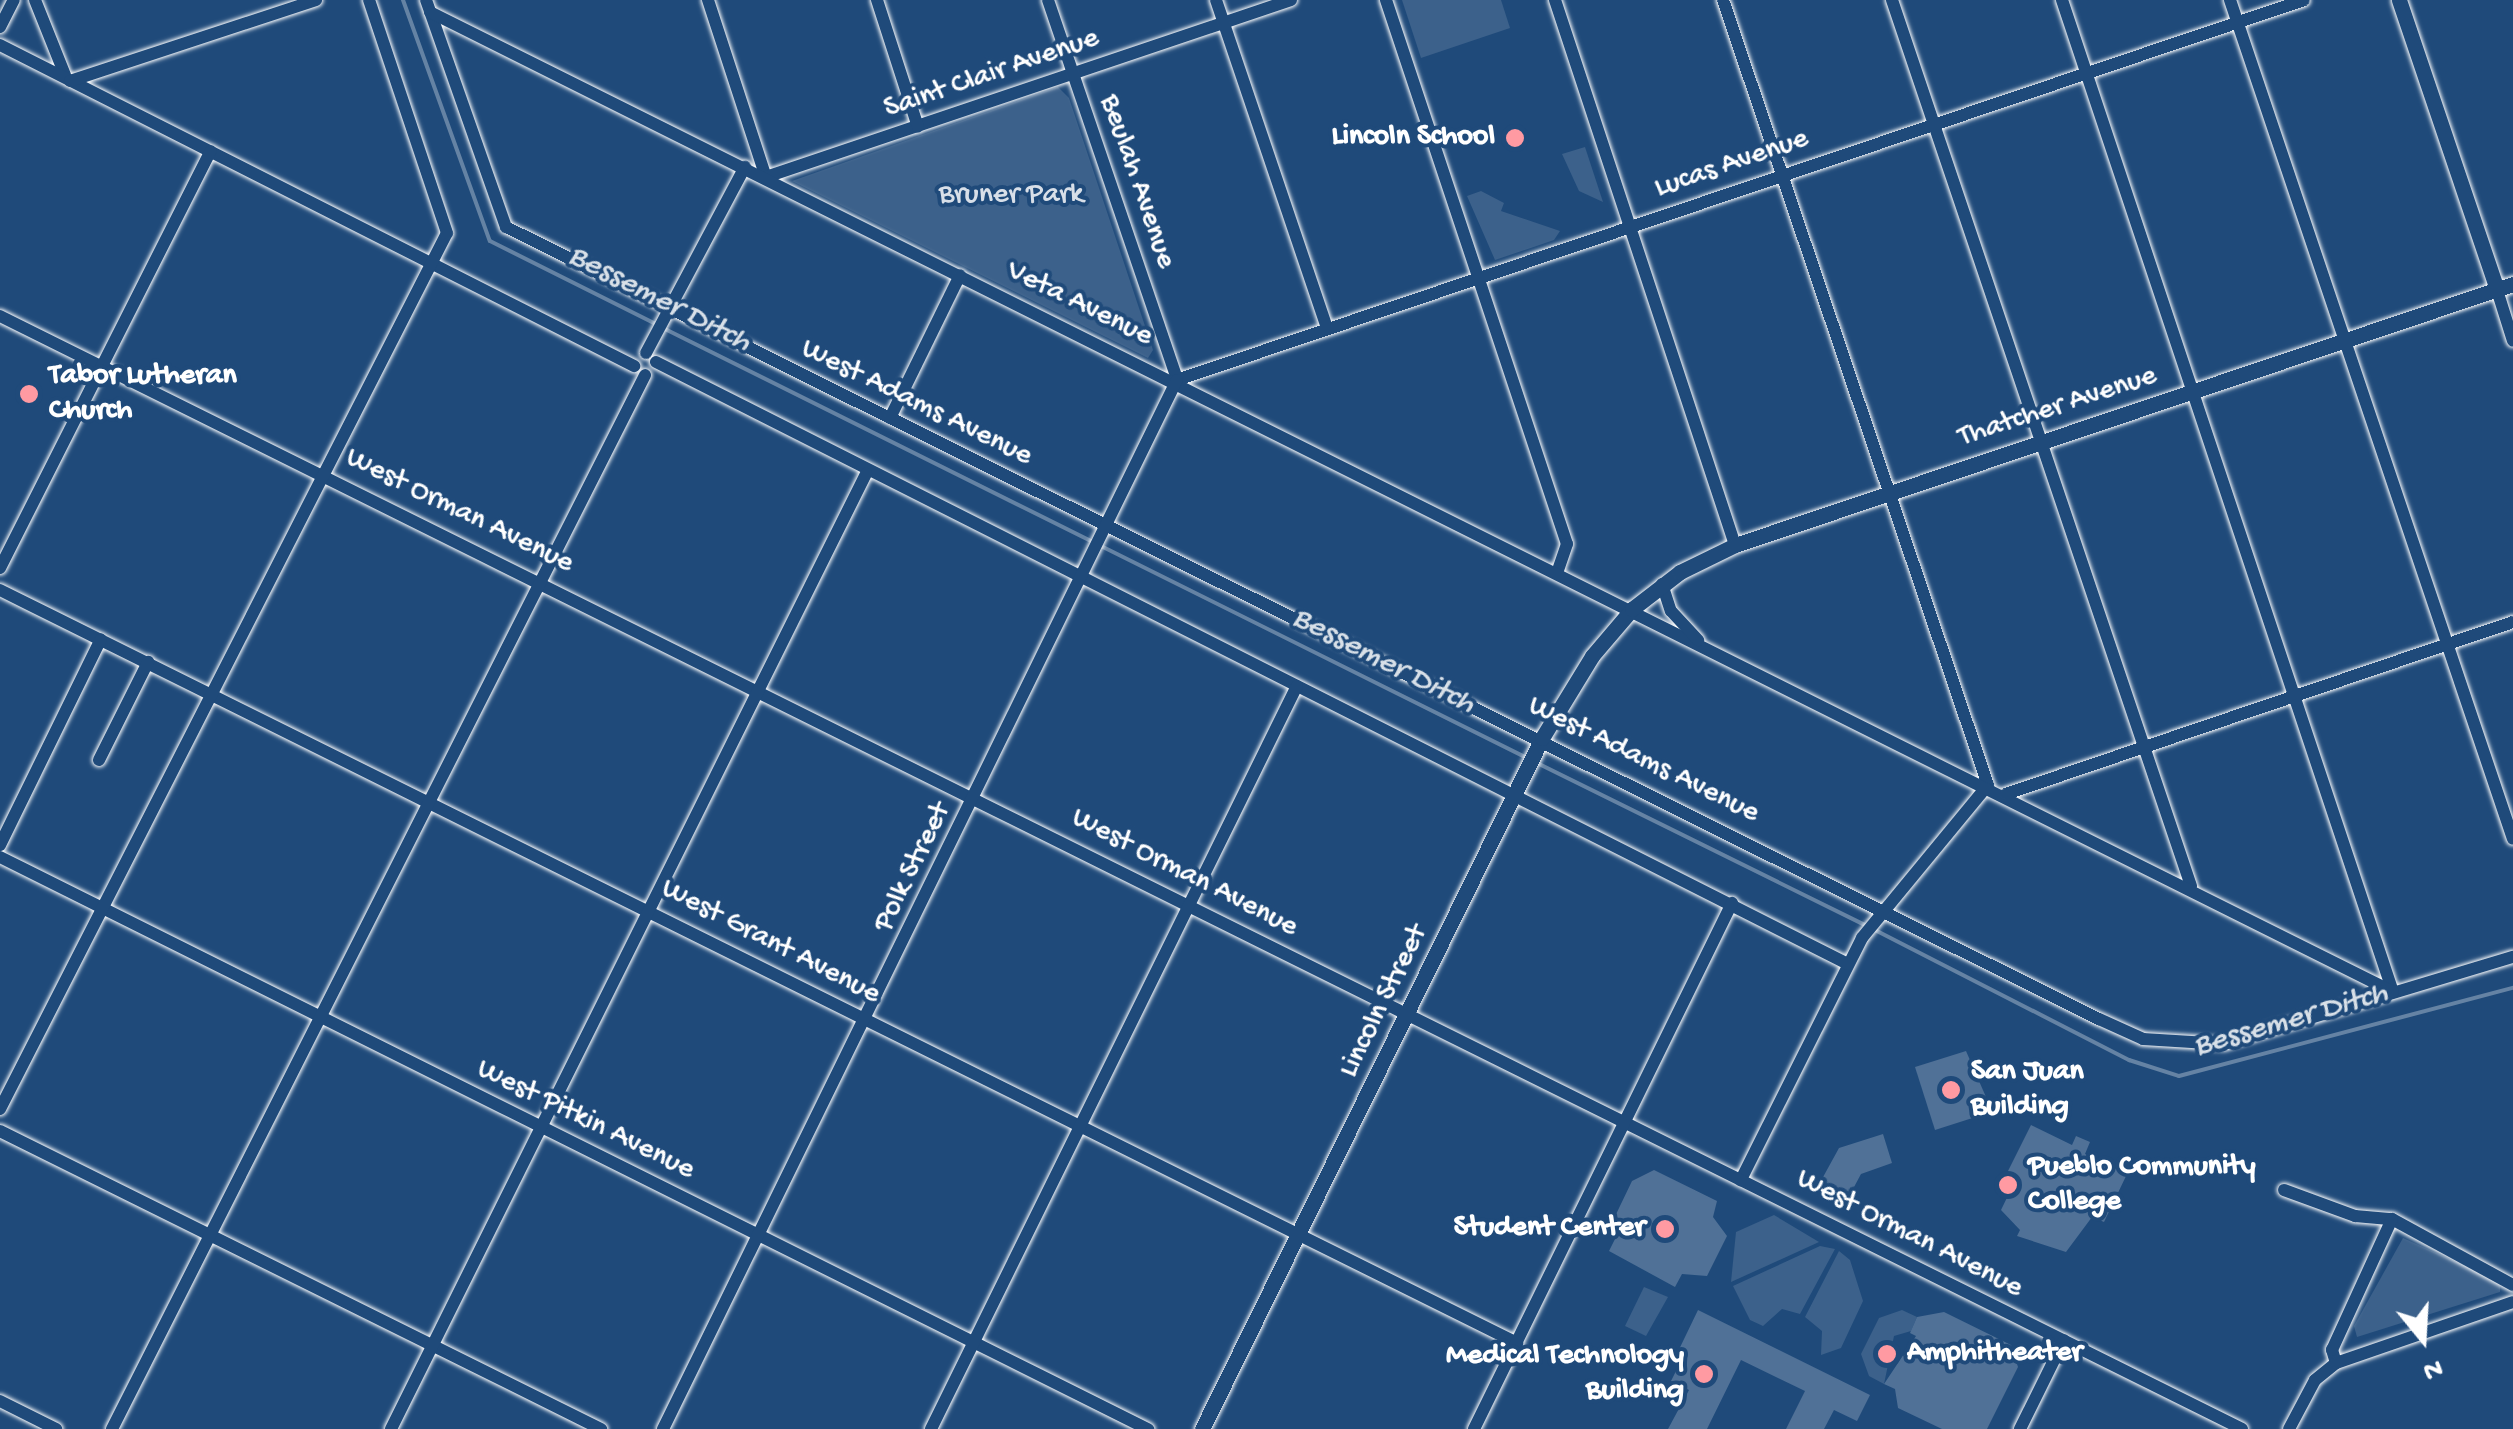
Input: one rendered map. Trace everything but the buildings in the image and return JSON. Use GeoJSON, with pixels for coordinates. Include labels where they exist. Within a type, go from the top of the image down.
{"type":"FeatureCollection","features":[{"type":"Feature","properties":{"kind":"main road"},"geometry":{"type":"LineString","coordinates":[[2399,0],[2505,287]]}},
{"type":"Feature","properties":{"kind":"main road","name":"Thatcher Avenue"},"geometry":{"type":"LineString","coordinates":[[1632,609],[1662,584],[1736,545],[2505,287]]}},
{"type":"Feature","properties":{"kind":"main road","name":"Lincoln Street"},"geometry":{"type":"LineString","coordinates":[[1202,1429],[1411,1015],[1540,745],[1592,656],[1632,609]]}},
{"type":"Feature","properties":{"kind":"street"},"geometry":{"type":"LineString","coordinates":[[0,27],[14,0]]}},
{"type":"Feature","properties":{"kind":"street"},"geometry":{"type":"LineString","coordinates":[[34,0],[53,59],[70,81]]}},
{"type":"Feature","properties":{"kind":"street"},"geometry":{"type":"LineString","coordinates":[[70,81],[316,0]]}},
{"type":"Feature","properties":{"kind":"street"},"geometry":{"type":"LineString","coordinates":[[0,1109],[447,233],[369,0]]}},
{"type":"Feature","properties":{"kind":"street"},"geometry":{"type":"LineString","coordinates":[[708,0],[766,177]]}},
{"type":"Feature","properties":{"kind":"street"},"geometry":{"type":"LineString","coordinates":[[876,0],[918,127]]}},
{"type":"Feature","properties":{"kind":"street","name":"Beulah Avenue"},"geometry":{"type":"LineString","coordinates":[[1048,0],[1178,380]]}},
{"type":"Feature","properties":{"kind":"street"},"geometry":{"type":"LineString","coordinates":[[1216,0],[1327,327]]}},
{"type":"Feature","properties":{"kind":"street","name":"Saint Clair Avenue"},"geometry":{"type":"LineString","coordinates":[[766,177],[1291,0]]}},
{"type":"Feature","properties":{"kind":"street"},"geometry":{"type":"LineString","coordinates":[[1386,0],[1567,544],[1558,570]]}},
{"type":"Feature","properties":{"kind":"street"},"geometry":{"type":"LineString","coordinates":[[1555,0],[1736,545]]}},
{"type":"Feature","properties":{"kind":"street"},"geometry":{"type":"LineString","coordinates":[[1723,0],[1988,785],[1862,938],[1742,1180]]}},
{"type":"Feature","properties":{"kind":"street"},"geometry":{"type":"LineString","coordinates":[[1892,0],[2191,886]]}},
{"type":"Feature","properties":{"kind":"street"},"geometry":{"type":"LineString","coordinates":[[2062,0],[2393,992]]}},
{"type":"Feature","properties":{"kind":"street"},"geometry":{"type":"LineString","coordinates":[[2230,0],[2513,840]]}},
{"type":"Feature","properties":{"kind":"street","name":"Lucas Avenue"},"geometry":{"type":"LineString","coordinates":[[1178,380],[2304,0]]}},
{"type":"Feature","properties":{"kind":"street","name":"Veta Avenue"},"geometry":{"type":"LineString","coordinates":[[428,6],[960,275],[2191,886],[2393,992]]}},
{"type":"Feature","properties":{"kind":"street","name":"West Adams Avenue"},"geometry":{"type":"LineString","coordinates":[[428,6],[506,227],[669,316],[890,418],[1881,915],[2159,1041],[2224,1044],[2513,957]]}},
{"type":"Feature","properties":{"kind":"street"},"geometry":{"type":"LineString","coordinates":[[0,45],[432,263],[621,354],[648,360],[1084,582],[1519,790],[1848,964]]}},
{"type":"Feature","properties":{"kind":"street"},"geometry":{"type":"LineString","coordinates":[[0,568],[211,151]]}},
{"type":"Feature","properties":{"kind":"street"},"geometry":{"type":"LineString","coordinates":[[112,1429],[541,581],[745,167]]}},
{"type":"Feature","properties":{"kind":"street"},"geometry":{"type":"LineString","coordinates":[[890,418],[960,275]]}},
{"type":"Feature","properties":{"kind":"street"},"geometry":{"type":"LineString","coordinates":[[2505,287],[2513,341]]}},
{"type":"Feature","properties":{"kind":"street","name":"West Orman Avenue"},"geometry":{"type":"LineString","coordinates":[[0,316],[324,473],[2242,1429]]}},
{"type":"Feature","properties":{"kind":"street","name":"Polk Street"},"geometry":{"type":"LineString","coordinates":[[663,1429],[1110,530],[1178,380]]}},
{"type":"Feature","properties":{"kind":"street"},"geometry":{"type":"LineString","coordinates":[[391,1429],[866,474]]}},
{"type":"Feature","properties":{"kind":"street","name":"Veta Avenue"},"geometry":{"type":"LineString","coordinates":[[1662,584],[1671,611],[1704,645]]}},
{"type":"Feature","properties":{"kind":"street","name":"West Grant Avenue"},"geometry":{"type":"LineString","coordinates":[[0,590],[430,799],[1517,1342]]}},
{"type":"Feature","properties":{"kind":"street"},"geometry":{"type":"LineString","coordinates":[[2006,794],[2513,622]]}},
{"type":"Feature","properties":{"kind":"street"},"geometry":{"type":"LineString","coordinates":[[0,844],[101,639]]}},
{"type":"Feature","properties":{"kind":"street"},"geometry":{"type":"LineString","coordinates":[[99,760],[148,662]]}},
{"type":"Feature","properties":{"kind":"street"},"geometry":{"type":"LineString","coordinates":[[931,1429],[1297,686]]}},
{"type":"Feature","properties":{"kind":"street","name":"West Pitkin Avenue"},"geometry":{"type":"LineString","coordinates":[[0,858],[1148,1429]]}},
{"type":"Feature","properties":{"kind":"street"},"geometry":{"type":"LineString","coordinates":[[1474,1429],[1732,903]]}},
{"type":"Feature","properties":{"kind":"street"},"geometry":{"type":"LineString","coordinates":[[0,1130],[601,1429]]}},
{"type":"Feature","properties":{"kind":"street"},"geometry":{"type":"LineString","coordinates":[[2284,1190],[2355,1216],[2392,1220],[2513,1285]]}},
{"type":"Feature","properties":{"kind":"street"},"geometry":{"type":"LineString","coordinates":[[2336,1363],[2332,1350],[2392,1220]]}},
{"type":"Feature","properties":{"kind":"street"},"geometry":{"type":"LineString","coordinates":[[2289,1429],[2315,1380],[2336,1363],[2513,1302]]}},
{"type":"Feature","properties":{"kind":"street"},"geometry":{"type":"LineString","coordinates":[[2020,1429],[2064,1340]]}},
{"type":"Feature","properties":{"kind":"street"},"geometry":{"type":"LineString","coordinates":[[0,1401],[56,1429]]}},
{"type":"Feature","properties":{"kind":"green space"},"geometry":{"type":"Polygon","coordinates":[[[1402,0],[1501,0],[1510,28],[1421,58],[1402,0]]]}},
{"type":"Feature","properties":{"kind":"green space","name":"Bruner Park"},"geometry":{"type":"Polygon","coordinates":[[[1058,87],[1069,98],[1153,350],[1148,358],[792,181],[1058,87]]]}},
{"type":"Feature","properties":{"kind":"green space"},"geometry":{"type":"Polygon","coordinates":[[[1585,147],[1603,202],[1579,191],[1562,154],[1585,147]]]}},
{"type":"Feature","properties":{"kind":"green space"},"geometry":{"type":"Polygon","coordinates":[[[1481,191],[1504,203],[1501,211],[1560,231],[1554,240],[1495,260],[1467,196],[1481,191]]]}},
{"type":"Feature","properties":{"kind":"green space"},"geometry":{"type":"Polygon","coordinates":[[[1774,1215],[1819,1242],[1731,1282],[1736,1232],[1774,1215]]]}},
{"type":"Feature","properties":{"kind":"green space"},"geometry":{"type":"Polygon","coordinates":[[[2403,1238],[2500,1282],[2500,1292],[2357,1337],[2354,1326],[2403,1238]]]}},
{"type":"Feature","properties":{"kind":"green space"},"geometry":{"type":"Polygon","coordinates":[[[1820,1246],[1835,1249],[1800,1314],[1782,1309],[1763,1326],[1750,1320],[1733,1286],[1820,1246]]]}},
{"type":"Feature","properties":{"kind":"green space"},"geometry":{"type":"Polygon","coordinates":[[[1839,1251],[1850,1260],[1863,1301],[1841,1348],[1821,1355],[1822,1331],[1805,1317],[1839,1251]]]}},
{"type":"Feature","properties":{"kind":"green space"},"geometry":{"type":"Polygon","coordinates":[[[1644,1287],[1668,1297],[1646,1336],[1625,1326],[1644,1287]]]}},
{"type":"Feature","properties":{"kind":"green space"},"geometry":{"type":"Polygon","coordinates":[[[1902,1310],[1917,1317],[1911,1331],[1894,1336],[1884,1384],[1869,1376],[1861,1354],[1879,1318],[1902,1310]]]}},
{"type":"Feature","properties":{"kind":"waterway","name":"Bessemer Ditch"},"geometry":{"type":"LineString","coordinates":[[403,0],[490,241],[656,324]]}},
{"type":"Feature","properties":{"kind":"waterway","name":"Bessemer Ditch"},"geometry":{"type":"LineString","coordinates":[[665,329],[1529,759]]}},
{"type":"Feature","properties":{"kind":"waterway","name":"Bessemer Ditch"},"geometry":{"type":"LineString","coordinates":[[1537,763],[1865,925]]}},
{"type":"Feature","properties":{"kind":"waterway","name":"Bessemer Ditch"},"geometry":{"type":"LineString","coordinates":[[1873,929],[2129,1060],[2179,1076],[2513,988]]}},
{"type":"Feature","properties":{"kind":"place","name":"Lincoln School"},"geometry":{"type":"Point","coordinates":[1515,138]}},
{"type":"Feature","properties":{"kind":"place","name":"Tabor Lutheran Church"},"geometry":{"type":"Point","coordinates":[29,394]}},
{"type":"Feature","properties":{"kind":"place","name":"San Juan Building"},"geometry":{"type":"Point","coordinates":[1951,1090]}},
{"type":"Feature","properties":{"kind":"place","name":"Pueblo Community College"},"geometry":{"type":"Point","coordinates":[2008,1185]}},
{"type":"Feature","properties":{"kind":"place","name":"Student Center"},"geometry":{"type":"Point","coordinates":[1665,1229]}},
{"type":"Feature","properties":{"kind":"place","name":"Amphitheater"},"geometry":{"type":"Point","coordinates":[1887,1354]}},
{"type":"Feature","properties":{"kind":"place","name":"Medical Technology Building"},"geometry":{"type":"Point","coordinates":[1704,1374]}}]}
